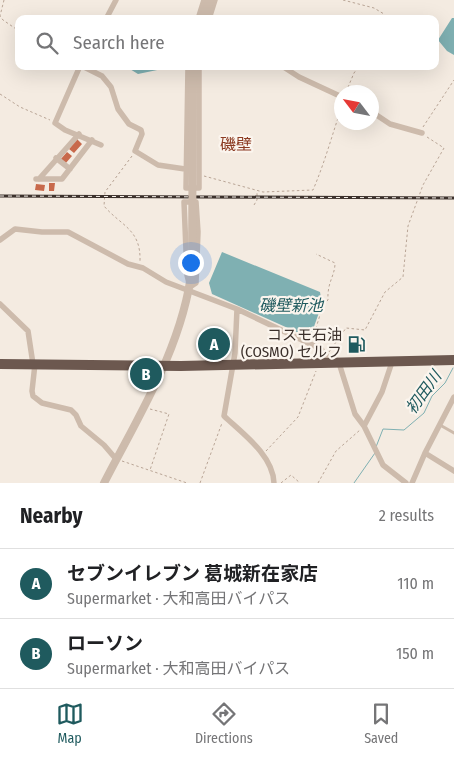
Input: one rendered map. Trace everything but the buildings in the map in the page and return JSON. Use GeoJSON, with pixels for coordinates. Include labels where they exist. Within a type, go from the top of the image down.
{"type":"FeatureCollection","features":[{"type":"Feature","properties":{"kind":"highway"},"geometry":{"type":"LineString","coordinates":[[0,364],[164,366],[233,365],[324,360],[339,363],[454,360]]}},
{"type":"Feature","properties":{"kind":"street"},"geometry":{"type":"LineString","coordinates":[[108,15],[116,0]]}},
{"type":"Feature","properties":{"kind":"street"},"geometry":{"type":"LineString","coordinates":[[199,15],[204,0]]}},
{"type":"Feature","properties":{"kind":"street"},"geometry":{"type":"LineString","coordinates":[[204,15],[210,0]]}},
{"type":"Feature","properties":{"kind":"street"},"geometry":{"type":"LineString","coordinates":[[209,15],[215,0]]}},
{"type":"Feature","properties":{"kind":"street"},"geometry":{"type":"LineString","coordinates":[[79,70],[55,122],[65,130],[79,134],[101,145]]}},
{"type":"Feature","properties":{"kind":"street"},"geometry":{"type":"LineString","coordinates":[[89,70],[102,76],[110,87],[118,109],[129,124],[141,130],[142,134],[135,151],[158,165],[185,169]]}},
{"type":"Feature","properties":{"kind":"street"},"geometry":{"type":"LineString","coordinates":[[104,483],[164,366],[180,326],[190,289],[192,268],[192,70]]}},
{"type":"Feature","properties":{"kind":"street"},"geometry":{"type":"LineString","coordinates":[[192,70],[185,169],[186,188],[199,188],[192,70]]}},
{"type":"Feature","properties":{"kind":"street"},"geometry":{"type":"LineString","coordinates":[[288,70],[299,78],[334,93]]}},
{"type":"Feature","properties":{"kind":"street"},"geometry":{"type":"LineString","coordinates":[[379,117],[390,124],[422,133]]}},
{"type":"Feature","properties":{"kind":"street"},"geometry":{"type":"LineString","coordinates":[[79,134],[38,179],[62,179],[92,140]]}},
{"type":"Feature","properties":{"kind":"street"},"geometry":{"type":"LineString","coordinates":[[56,158],[70,169]]}},
{"type":"Feature","properties":{"kind":"street"},"geometry":{"type":"LineString","coordinates":[[184,202],[196,202],[198,261],[196,284],[190,289],[187,275],[184,202]]}},
{"type":"Feature","properties":{"kind":"street"},"geometry":{"type":"LineString","coordinates":[[0,240],[15,229],[42,232],[63,230],[128,264],[140,267],[166,282],[190,289],[237,309],[311,344],[321,349],[324,360]]}},
{"type":"Feature","properties":{"kind":"street"},"geometry":{"type":"LineString","coordinates":[[0,304],[28,331],[34,364],[33,396],[42,403],[71,410],[76,415],[81,426],[104,445],[116,459]]}},
{"type":"Feature","properties":{"kind":"street"},"geometry":{"type":"LineString","coordinates":[[237,309],[233,365],[224,416],[261,454],[274,483]]}},
{"type":"Feature","properties":{"kind":"street"},"geometry":{"type":"LineString","coordinates":[[364,426],[378,401],[392,362]]}},
{"type":"Feature","properties":{"kind":"street"},"geometry":{"type":"LineString","coordinates":[[339,363],[354,414],[364,426],[383,465],[406,483]]}},
{"type":"Feature","properties":{"kind":"street"},"geometry":{"type":"LineString","coordinates":[[412,483],[454,397]]}},
{"type":"Feature","properties":{"kind":"street"},"geometry":{"type":"LineString","coordinates":[[425,453],[454,471]]}},
{"type":"Feature","properties":{"kind":"lane"},"geometry":{"type":"LineString","coordinates":[[440,425],[454,433]]}},
{"type":"Feature","properties":{"kind":"path"},"geometry":{"type":"LineString","coordinates":[[4,0],[0,16],[15,28]]}},
{"type":"Feature","properties":{"kind":"path"},"geometry":{"type":"LineString","coordinates":[[343,0],[374,8],[384,15]]}},
{"type":"Feature","properties":{"kind":"path"},"geometry":{"type":"LineString","coordinates":[[349,85],[356,70]]}},
{"type":"Feature","properties":{"kind":"path"},"geometry":{"type":"LineString","coordinates":[[261,454],[298,417],[324,360],[346,328],[365,330],[385,292],[403,277],[408,226],[423,185],[444,148],[422,133],[425,122],[454,80]]}},
{"type":"Feature","properties":{"kind":"path"},"geometry":{"type":"LineString","coordinates":[[0,94],[20,107],[55,122]]}},
{"type":"Feature","properties":{"kind":"path"},"geometry":{"type":"LineString","coordinates":[[198,174],[246,185],[257,191],[313,190],[328,154],[334,129]]}},
{"type":"Feature","properties":{"kind":"path"},"geometry":{"type":"LineString","coordinates":[[135,151],[109,184],[104,194],[104,206],[116,215],[135,236],[140,249],[140,267]]}},
{"type":"Feature","properties":{"kind":"path"},"geometry":{"type":"LineString","coordinates":[[254,205],[257,200],[257,191]]}},
{"type":"Feature","properties":{"kind":"path"},"geometry":{"type":"LineString","coordinates":[[311,344],[323,305],[328,300],[327,285],[335,268],[335,263],[316,254]]}},
{"type":"Feature","properties":{"kind":"path"},"geometry":{"type":"LineString","coordinates":[[142,408],[169,414],[150,470]]}},
{"type":"Feature","properties":{"kind":"path"},"geometry":{"type":"LineString","coordinates":[[200,483],[224,416]]}},
{"type":"Feature","properties":{"kind":"path"},"geometry":{"type":"LineString","coordinates":[[318,483],[336,451],[364,426]]}},
{"type":"Feature","properties":{"kind":"path"},"geometry":{"type":"LineString","coordinates":[[116,459],[187,483]]}},
{"type":"Feature","properties":{"kind":"path"},"geometry":{"type":"LineString","coordinates":[[281,483],[291,475],[300,483]]}},
{"type":"Feature","properties":{"kind":"water"},"geometry":{"type":"Polygon","coordinates":[[[452,18],[454,18],[454,55],[447,51],[439,38],[452,18]]]}},
{"type":"Feature","properties":{"kind":"water"},"geometry":{"type":"Polygon","coordinates":[[[132,70],[157,70],[138,74],[132,70]]]}},
{"type":"Feature","properties":{"kind":"water","name":"磯壁新池"},"geometry":{"type":"Polygon","coordinates":[[[222,252],[320,292],[322,304],[310,338],[212,294],[209,283],[222,252]]]}},
{"type":"Feature","properties":{"kind":"waterway","name":"初田川"},"geometry":{"type":"LineString","coordinates":[[376,447],[383,429],[404,430],[424,413],[432,396],[445,383],[453,368]]}},
{"type":"Feature","properties":{"kind":"waterway","name":"初田川"},"geometry":{"type":"LineString","coordinates":[[354,483],[375,453]]}},
{"type":"Feature","properties":{"kind":"railway"},"geometry":{"type":"LineString","coordinates":[[0,196],[454,198]]}},
{"type":"Feature","properties":{"kind":"place","name":"セブンイレブン 葛城新在家店"},"geometry":{"type":"Point","coordinates":[214,344]}},
{"type":"Feature","properties":{"kind":"place","name":"コスモ石油 (COSMO) セルフ"},"geometry":{"type":"Point","coordinates":[356,344]}},
{"type":"Feature","properties":{"kind":"place","name":"ローソン"},"geometry":{"type":"Point","coordinates":[146,374]}},
{"type":"Feature","properties":{"kind":"district","name":"磯壁"},"geometry":{"type":"Point","coordinates":[236,144]}}]}
